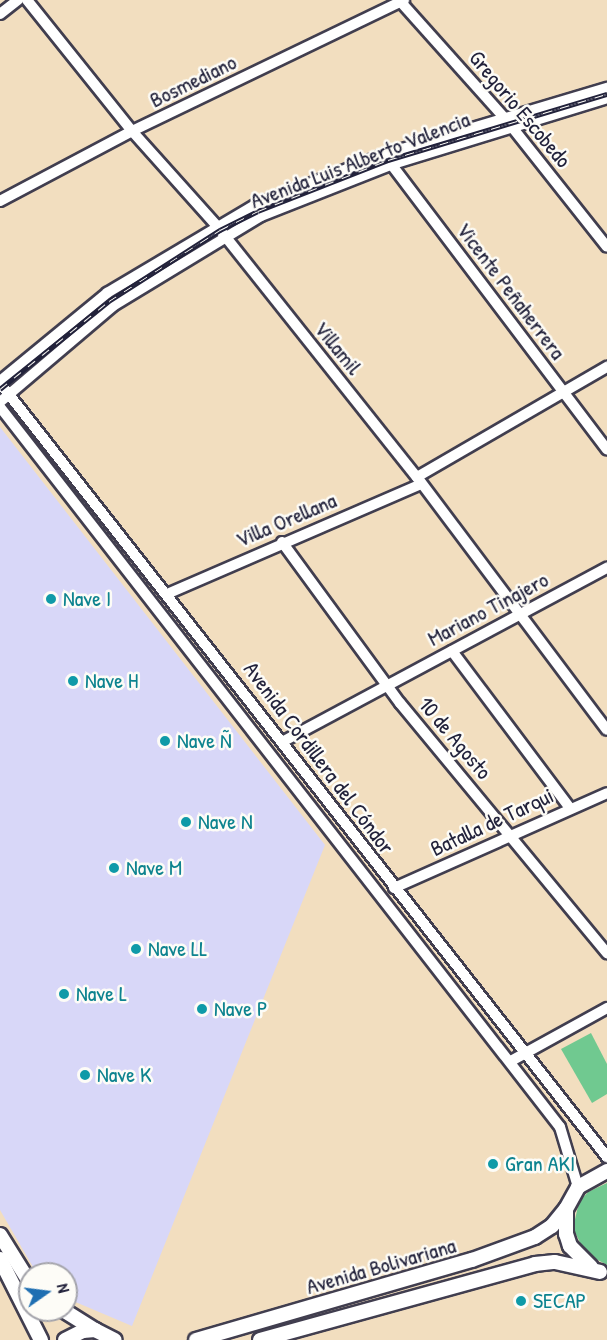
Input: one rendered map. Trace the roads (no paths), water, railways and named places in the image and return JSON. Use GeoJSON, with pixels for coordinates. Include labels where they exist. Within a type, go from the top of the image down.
{"type":"FeatureCollection","features":[{"type":"Feature","properties":{"kind":"main road"},"geometry":{"type":"LineString","coordinates":[[578,1187],[607,1171]]}},
{"type":"Feature","properties":{"kind":"main road","name":"Avenida Bolivariana"},"geometry":{"type":"LineString","coordinates":[[196,1340],[472,1260],[535,1237],[552,1226],[566,1209],[578,1187]]}},
{"type":"Feature","properties":{"kind":"main road","name":"Avenida Bolivariana"},"geometry":{"type":"LineString","coordinates":[[566,1209],[566,1234],[570,1246],[578,1257],[603,1272]]}},
{"type":"Feature","properties":{"kind":"main road"},"geometry":{"type":"LineString","coordinates":[[0,1235],[18,1264]]}},
{"type":"Feature","properties":{"kind":"main road"},"geometry":{"type":"LineString","coordinates":[[0,1259],[41,1340]]}},
{"type":"Feature","properties":{"kind":"main road","name":"Avenida Bolivariana"},"geometry":{"type":"LineString","coordinates":[[260,1340],[535,1264],[555,1262],[603,1272]]}},
{"type":"Feature","properties":{"kind":"main road"},"geometry":{"type":"LineString","coordinates":[[78,1319],[106,1335]]}},
{"type":"Feature","properties":{"kind":"main road"},"geometry":{"type":"LineString","coordinates":[[65,1340],[83,1331],[124,1340]]}},
{"type":"Feature","properties":{"kind":"street"},"geometry":{"type":"LineString","coordinates":[[0,14],[18,0]]}},
{"type":"Feature","properties":{"kind":"street","name":"Villamil"},"geometry":{"type":"LineString","coordinates":[[27,0],[132,131],[225,236],[419,481],[607,730]]}},
{"type":"Feature","properties":{"kind":"street","name":"Bosmediano"},"geometry":{"type":"LineString","coordinates":[[0,201],[132,131],[402,1]]}},
{"type":"Feature","properties":{"kind":"street","name":"Gregorio Escobedo"},"geometry":{"type":"LineString","coordinates":[[402,1],[508,122],[607,247]]}},
{"type":"Feature","properties":{"kind":"street","name":"Avenida Luis Alberto Valencia"},"geometry":{"type":"LineString","coordinates":[[0,402],[113,306],[261,216],[393,164],[607,88]]}},
{"type":"Feature","properties":{"kind":"street","name":"Avenida Luis Alberto Valencia"},"geometry":{"type":"LineString","coordinates":[[0,382],[107,293],[255,205],[385,154],[607,98]]}},
{"type":"Feature","properties":{"kind":"street","name":"Vicente Peñaherrera"},"geometry":{"type":"LineString","coordinates":[[385,154],[607,450]]}},
{"type":"Feature","properties":{"kind":"street","name":"Villa Orellana"},"geometry":{"type":"LineString","coordinates":[[167,594],[419,481],[607,367]]}},
{"type":"Feature","properties":{"kind":"street","name":"Avenida Cordillera del Cóndor"},"geometry":{"type":"LineString","coordinates":[[0,382],[394,888],[607,1157]]}},
{"type":"Feature","properties":{"kind":"street","name":"Avenida Cordillera del Cóndor"},"geometry":{"type":"LineString","coordinates":[[0,407],[511,1061],[560,1127],[578,1187]]}},
{"type":"Feature","properties":{"kind":"street","name":"10 de Agosto"},"geometry":{"type":"LineString","coordinates":[[282,542],[388,686],[607,953]]}},
{"type":"Feature","properties":{"kind":"street","name":"Mariano Tinajero"},"geometry":{"type":"LineString","coordinates":[[282,742],[607,568]]}},
{"type":"Feature","properties":{"kind":"street"},"geometry":{"type":"LineString","coordinates":[[452,651],[570,808]]}},
{"type":"Feature","properties":{"kind":"street","name":"Batalla de Tarqui"},"geometry":{"type":"LineString","coordinates":[[394,888],[607,793]]}},
{"type":"Feature","properties":{"kind":"street"},"geometry":{"type":"LineString","coordinates":[[511,1061],[607,1008]]}},
{"type":"Feature","properties":{"kind":"railway"},"geometry":{"type":"LineString","coordinates":[[0,389],[109,301],[220,230],[258,211],[388,160],[607,94]]}},
{"type":"Feature","properties":{"kind":"place","name":"Nave I"},"geometry":{"type":"Point","coordinates":[51,599]}},
{"type":"Feature","properties":{"kind":"place","name":"Nave H"},"geometry":{"type":"Point","coordinates":[73,681]}},
{"type":"Feature","properties":{"kind":"place","name":"Nave Ñ"},"geometry":{"type":"Point","coordinates":[165,741]}},
{"type":"Feature","properties":{"kind":"place","name":"Nave N"},"geometry":{"type":"Point","coordinates":[186,822]}},
{"type":"Feature","properties":{"kind":"place","name":"Nave M"},"geometry":{"type":"Point","coordinates":[114,868]}},
{"type":"Feature","properties":{"kind":"place","name":"Nave LL"},"geometry":{"type":"Point","coordinates":[136,949]}},
{"type":"Feature","properties":{"kind":"place","name":"Nave L"},"geometry":{"type":"Point","coordinates":[64,994]}},
{"type":"Feature","properties":{"kind":"place","name":"Nave P"},"geometry":{"type":"Point","coordinates":[202,1009]}},
{"type":"Feature","properties":{"kind":"place","name":"Nave K"},"geometry":{"type":"Point","coordinates":[85,1075]}},
{"type":"Feature","properties":{"kind":"place","name":"Gran AKI"},"geometry":{"type":"Point","coordinates":[493,1164]}},
{"type":"Feature","properties":{"kind":"place","name":"SECAP"},"geometry":{"type":"Point","coordinates":[521,1301]}}]}
